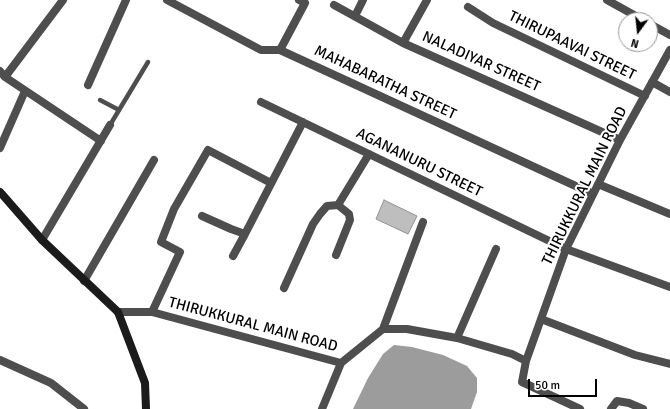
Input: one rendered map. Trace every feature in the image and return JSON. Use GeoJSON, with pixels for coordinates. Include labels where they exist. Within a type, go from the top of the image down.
{"type":"FeatureCollection","features":[{"type":"Feature","properties":{"kind":"street"},"geometry":{"type":"LineString","coordinates":[[63,0],[2,74],[101,142]]}},
{"type":"Feature","properties":{"kind":"street"},"geometry":{"type":"LineString","coordinates":[[88,85],[126,0]]}},
{"type":"Feature","properties":{"kind":"street","name":"MAHABARATHA STREET"},"geometry":{"type":"LineString","coordinates":[[167,0],[261,50],[280,50],[593,194]]}},
{"type":"Feature","properties":{"kind":"street"},"geometry":{"type":"LineString","coordinates":[[355,16],[362,0]]}},
{"type":"Feature","properties":{"kind":"street"},"geometry":{"type":"LineString","coordinates":[[403,43],[427,0]]}},
{"type":"Feature","properties":{"kind":"street"},"geometry":{"type":"LineString","coordinates":[[607,0],[629,12]]}},
{"type":"Feature","properties":{"kind":"street"},"geometry":{"type":"LineString","coordinates":[[280,50],[302,1]]}},
{"type":"Feature","properties":{"kind":"street","name":"NALADIYAR STREET"},"geometry":{"type":"LineString","coordinates":[[334,5],[403,43],[620,140]]}},
{"type":"Feature","properties":{"kind":"street","name":"THIRUPAAVAI STREET"},"geometry":{"type":"LineString","coordinates":[[468,7],[493,23],[645,96]]}},
{"type":"Feature","properties":{"kind":"street"},"geometry":{"type":"LineString","coordinates":[[658,28],[670,35]]}},
{"type":"Feature","properties":{"kind":"street","name":"THIRUKKURAL MAIN ROAD"},"geometry":{"type":"LineString","coordinates":[[580,409],[522,382],[526,361],[566,249],[620,140],[670,50]]}},
{"type":"Feature","properties":{"kind":"street"},"geometry":{"type":"LineString","coordinates":[[652,82],[670,92]]}},
{"type":"Feature","properties":{"kind":"street"},"geometry":{"type":"LineString","coordinates":[[0,148],[25,91]]}},
{"type":"Feature","properties":{"kind":"street","name":"AGANANURU STREET"},"geometry":{"type":"LineString","coordinates":[[261,102],[566,249],[670,287]]}},
{"type":"Feature","properties":{"kind":"street"},"geometry":{"type":"LineString","coordinates":[[233,256],[303,122]]}},
{"type":"Feature","properties":{"kind":"street"},"geometry":{"type":"LineString","coordinates":[[42,240],[110,125]]}},
{"type":"Feature","properties":{"kind":"street"},"geometry":{"type":"LineString","coordinates":[[152,312],[180,252],[161,242],[174,209],[208,150],[271,183]]}},
{"type":"Feature","properties":{"kind":"street"},"geometry":{"type":"LineString","coordinates":[[338,205],[369,154]]}},
{"type":"Feature","properties":{"kind":"street"},"geometry":{"type":"LineString","coordinates":[[84,281],[154,160]]}},
{"type":"Feature","properties":{"kind":"street"},"geometry":{"type":"LineString","coordinates":[[598,184],[670,214]]}},
{"type":"Feature","properties":{"kind":"street"},"geometry":{"type":"LineString","coordinates":[[0,192],[42,240],[118,312],[145,383],[146,409]]}},
{"type":"Feature","properties":{"kind":"street"},"geometry":{"type":"LineString","coordinates":[[284,288],[313,224],[327,206],[338,205],[349,214],[350,220],[336,255]]}},
{"type":"Feature","properties":{"kind":"street"},"geometry":{"type":"LineString","coordinates":[[202,216],[245,234]]}},
{"type":"Feature","properties":{"kind":"street"},"geometry":{"type":"LineString","coordinates":[[423,222],[383,329],[408,329],[458,338],[512,354],[526,361]]}},
{"type":"Feature","properties":{"kind":"street"},"geometry":{"type":"LineString","coordinates":[[458,338],[496,249]]}},
{"type":"Feature","properties":{"kind":"street","name":"THIRUKKURAL MAIN ROAD"},"geometry":{"type":"LineString","coordinates":[[118,312],[152,312],[341,363],[383,329]]}},
{"type":"Feature","properties":{"kind":"street"},"geometry":{"type":"LineString","coordinates":[[540,319],[635,355],[670,364]]}},
{"type":"Feature","properties":{"kind":"street"},"geometry":{"type":"LineString","coordinates":[[0,360],[51,383],[84,409]]}},
{"type":"Feature","properties":{"kind":"street"},"geometry":{"type":"LineString","coordinates":[[322,409],[341,363]]}},
{"type":"Feature","properties":{"kind":"street"},"geometry":{"type":"LineString","coordinates":[[611,409],[617,402],[629,403],[643,409]]}},
{"type":"Feature","properties":{"kind":"lane"},"geometry":{"type":"LineString","coordinates":[[110,125],[148,62]]}},
{"type":"Feature","properties":{"kind":"lane"},"geometry":{"type":"LineString","coordinates":[[100,100],[119,110]]}},
{"type":"Feature","properties":{"kind":"shaded area"},"geometry":{"type":"Polygon","coordinates":[[[394,345],[412,347],[443,355],[467,366],[477,378],[477,392],[471,409],[353,409],[368,378],[383,354],[394,345]]]}},
{"type":"Feature","properties":{"kind":"building"},"geometry":{"type":"Polygon","coordinates":[[[384,200],[417,216],[408,234],[376,219],[384,200]]]}}]}
